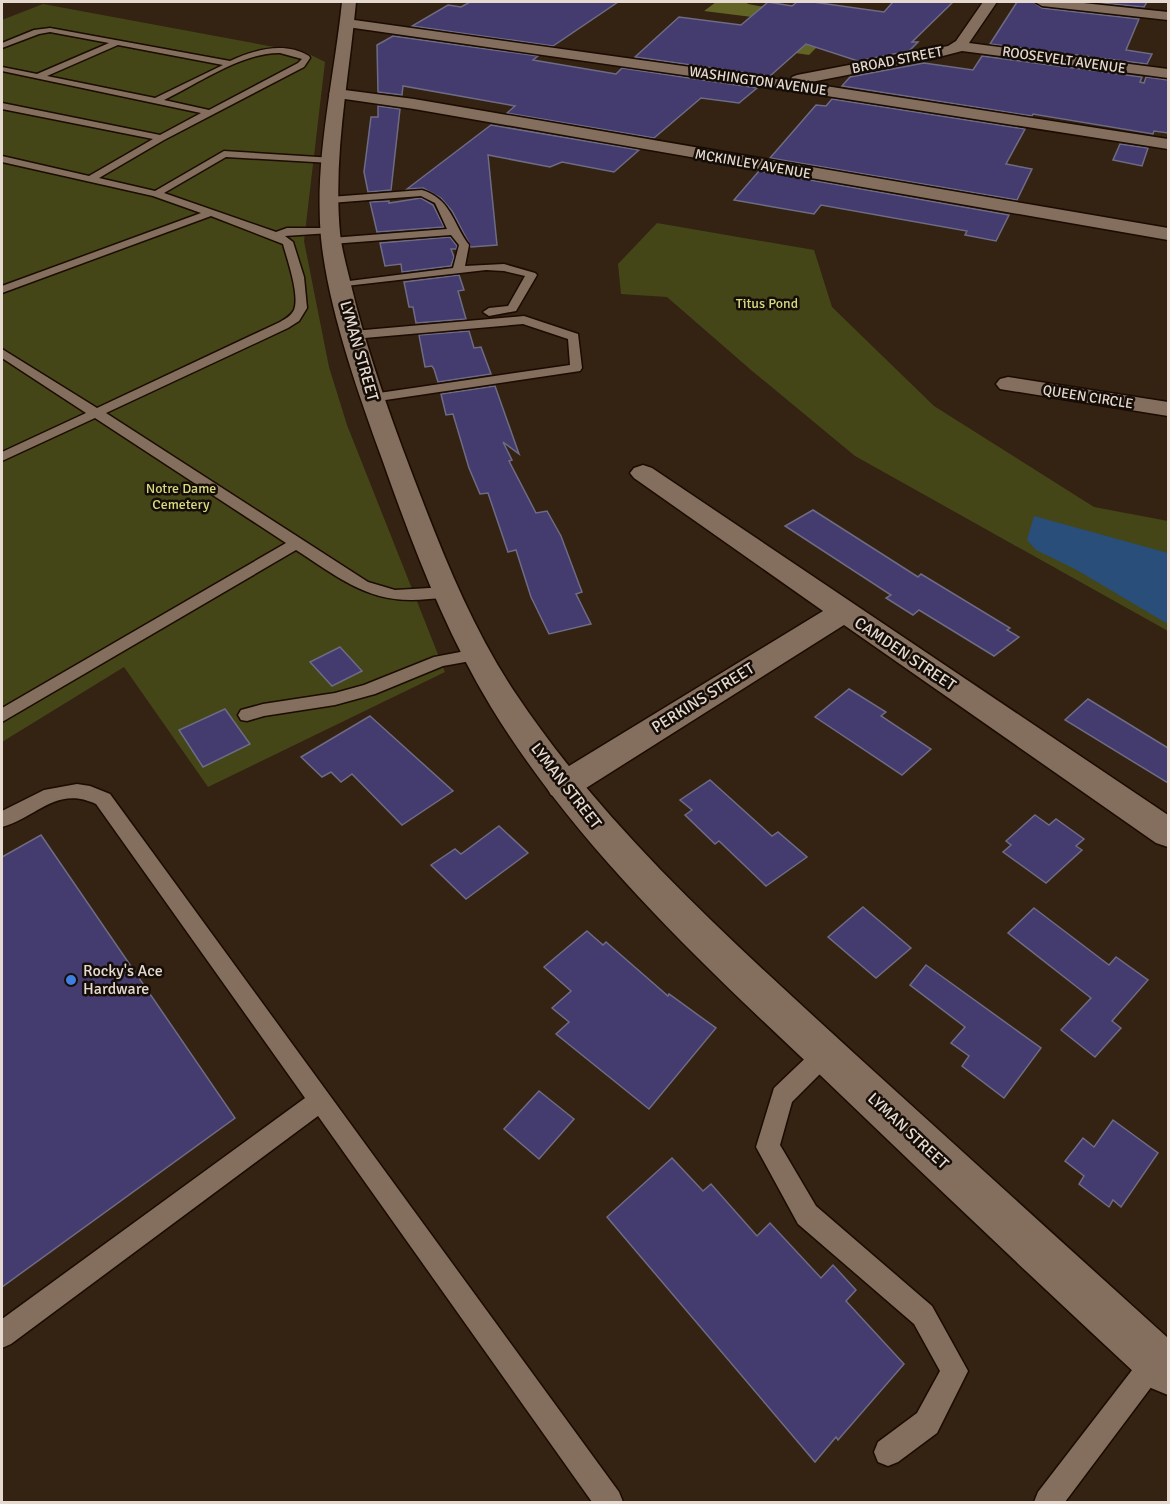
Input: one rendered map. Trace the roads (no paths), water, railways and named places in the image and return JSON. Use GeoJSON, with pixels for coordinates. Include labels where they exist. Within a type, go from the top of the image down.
{"type":"FeatureCollection","features":[{"type":"Feature","properties":{"kind":"street","name":"BROAD STREET"},"geometry":{"type":"LineString","coordinates":[[782,84],[809,76],[935,54],[959,46],[990,2]]}},
{"type":"Feature","properties":{"kind":"street"},"geometry":{"type":"LineString","coordinates":[[1042,2],[1168,16]]}},
{"type":"Feature","properties":{"kind":"street","name":"WASHINGTON AVENUE"},"geometry":{"type":"LineString","coordinates":[[348,12],[782,84],[1168,144]]}},
{"type":"Feature","properties":{"kind":"street","name":"LYMAN STREET"},"geometry":{"type":"LineString","coordinates":[[348,12],[336,94],[331,160],[331,224],[341,285],[372,398],[447,592],[476,655],[510,710],[563,786],[615,848],[717,952],[1162,1365]]}},
{"type":"Feature","properties":{"kind":"street","name":"ROOSEVELT AVENUE"},"geometry":{"type":"LineString","coordinates":[[959,46],[1168,74]]}},
{"type":"Feature","properties":{"kind":"street","name":"MCKINLEY AVENUE"},"geometry":{"type":"LineString","coordinates":[[336,94],[414,104],[1168,234]]}},
{"type":"Feature","properties":{"kind":"street","name":"QUEEN CIRCLE"},"geometry":{"type":"LineString","coordinates":[[1008,384],[1168,409]]}},
{"type":"Feature","properties":{"kind":"street","name":"CAMDEN STREET"},"geometry":{"type":"LineString","coordinates":[[643,473],[1168,833]]}},
{"type":"Feature","properties":{"kind":"street","name":"PERKINS STREET"},"geometry":{"type":"LineString","coordinates":[[563,786],[843,612]]}},
{"type":"Feature","properties":{"kind":"lane"},"geometry":{"type":"LineString","coordinates":[[2,46],[37,32],[50,30],[231,64]]}},
{"type":"Feature","properties":{"kind":"lane"},"geometry":{"type":"LineString","coordinates":[[37,76],[117,43]]}},
{"type":"Feature","properties":{"kind":"lane"},"geometry":{"type":"LineString","coordinates":[[90,179],[161,138],[213,113],[301,65],[306,58],[300,54],[268,50],[257,52],[156,101]]}},
{"type":"Feature","properties":{"kind":"lane"},"geometry":{"type":"LineString","coordinates":[[2,69],[213,113]]}},
{"type":"Feature","properties":{"kind":"lane"},"geometry":{"type":"LineString","coordinates":[[2,106],[161,138]]}},
{"type":"Feature","properties":{"kind":"lane"},"geometry":{"type":"LineString","coordinates":[[156,194],[224,154],[331,160]]}},
{"type":"Feature","properties":{"kind":"lane"},"geometry":{"type":"LineString","coordinates":[[2,159],[156,194],[288,242],[298,277],[301,309],[295,318],[277,329],[2,457]]}},
{"type":"Feature","properties":{"kind":"lane"},"geometry":{"type":"LineString","coordinates":[[276,236],[287,231],[331,224],[422,193],[439,201],[454,232],[465,245],[458,271]]}},
{"type":"Feature","properties":{"kind":"lane"},"geometry":{"type":"LineString","coordinates":[[2,290],[208,214]]}},
{"type":"Feature","properties":{"kind":"lane"},"geometry":{"type":"LineString","coordinates":[[331,224],[454,232]]}},
{"type":"Feature","properties":{"kind":"lane"},"geometry":{"type":"LineString","coordinates":[[341,285],[484,266],[520,269],[531,275],[512,309],[352,330]]}},
{"type":"Feature","properties":{"kind":"lane"},"geometry":{"type":"LineString","coordinates":[[352,330],[524,320],[574,337],[576,368],[372,398]]}},
{"type":"Feature","properties":{"kind":"lane"},"geometry":{"type":"LineString","coordinates":[[2,353],[362,586],[383,595],[397,597],[447,592]]}},
{"type":"Feature","properties":{"kind":"lane"},"geometry":{"type":"LineString","coordinates":[[2,716],[295,544]]}},
{"type":"Feature","properties":{"kind":"lane"},"geometry":{"type":"LineString","coordinates":[[247,715],[263,710],[335,699],[369,690],[440,661],[476,655]]}},
{"type":"Feature","properties":{"kind":"lane"},"geometry":{"type":"LineString","coordinates":[[2,820],[61,792],[84,791],[103,799],[609,1503]]}},
{"type":"Feature","properties":{"kind":"lane"},"geometry":{"type":"LineString","coordinates":[[825,1054],[782,1096],[768,1147],[807,1215],[923,1315],[955,1371],[927,1424],[888,1452]]}},
{"type":"Feature","properties":{"kind":"lane"},"geometry":{"type":"LineString","coordinates":[[2,1335],[320,1100]]}},
{"type":"Feature","properties":{"kind":"lane"},"geometry":{"type":"LineString","coordinates":[[1048,1503],[1162,1365]]}},
{"type":"Feature","properties":{"kind":"water"},"geometry":{"type":"Polygon","coordinates":[[[1034,516],[1168,553],[1168,624],[1075,569],[1036,550],[1027,540],[1034,516]]]}},
{"type":"Feature","properties":{"kind":"place","name":"Rocky's Ace Hardware"},"geometry":{"type":"Point","coordinates":[71,980]}},
{"type":"Feature","properties":{"kind":"park label","name":"Titus Pond"},"geometry":{"type":"Point","coordinates":[767,303]}},
{"type":"Feature","properties":{"kind":"park label","name":"Notre Dame Cemetery"},"geometry":{"type":"Point","coordinates":[181,496]}}]}
